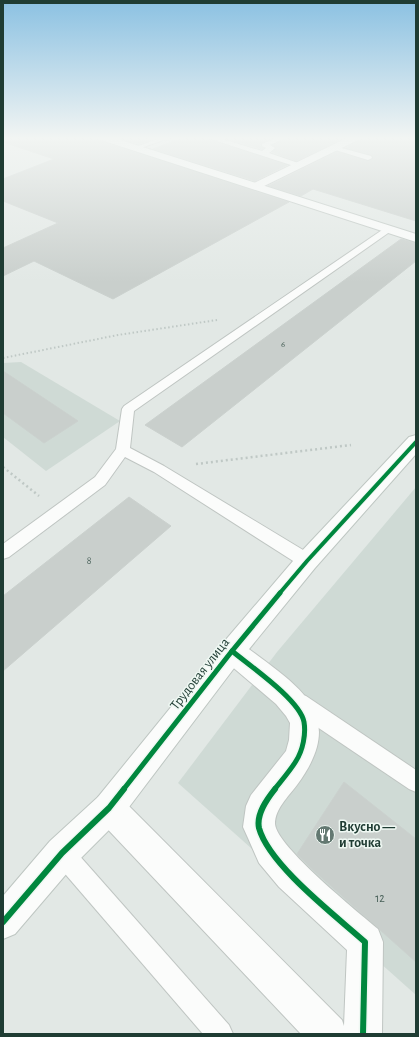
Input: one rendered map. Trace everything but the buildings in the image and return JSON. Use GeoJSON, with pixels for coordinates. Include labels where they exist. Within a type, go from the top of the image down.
{"type":"FeatureCollection","features":[{"type":"Feature","properties":{"kind":"street"},"geometry":{"type":"LineString","coordinates":[[256,186],[416,238]]}},
{"type":"Feature","properties":{"kind":"street","name":"Трудовая улица"},"geometry":{"type":"LineString","coordinates":[[3,922],[62,853],[109,808],[232,650],[307,561],[416,442]]}},
{"type":"Feature","properties":{"kind":"street"},"geometry":{"type":"LineString","coordinates":[[232,650],[286,695],[296,706],[304,721],[304,740],[297,760],[262,806],[259,827],[271,851],[291,875],[365,942],[363,1034]]}},
{"type":"Feature","properties":{"kind":"street"},"geometry":{"type":"LineString","coordinates":[[109,808],[328,1034]]}},
{"type":"Feature","properties":{"kind":"lane"},"geometry":{"type":"LineString","coordinates":[[3,553],[100,481],[123,450],[128,409],[388,229]]}},
{"type":"Feature","properties":{"kind":"lane"},"geometry":{"type":"LineString","coordinates":[[123,450],[159,469],[307,561]]}},
{"type":"Feature","properties":{"kind":"lane"},"geometry":{"type":"LineString","coordinates":[[286,695],[416,782]]}},
{"type":"Feature","properties":{"kind":"lane"},"geometry":{"type":"LineString","coordinates":[[62,853],[220,1034]]}},
{"type":"Feature","properties":{"kind":"path"},"geometry":{"type":"LineString","coordinates":[[3,358],[118,335],[267,313]]}},
{"type":"Feature","properties":{"kind":"path"},"geometry":{"type":"LineString","coordinates":[[159,469],[351,445]]}},
{"type":"Feature","properties":{"kind":"path"},"geometry":{"type":"LineString","coordinates":[[3,466],[58,512]]}},
{"type":"Feature","properties":{"kind":"shaded area"},"geometry":{"type":"Polygon","coordinates":[[[21,362],[120,421],[46,471],[3,437],[3,363],[21,362]]]}},
{"type":"Feature","properties":{"kind":"shaded area"},"geometry":{"type":"Polygon","coordinates":[[[416,487],[416,995],[178,783],[277,652],[416,487]]]}},
{"type":"Feature","properties":{"kind":"cycle path"},"geometry":{"type":"LineString","coordinates":[[3,922],[62,853],[109,808],[232,651],[307,561],[416,442]]}},
{"type":"Feature","properties":{"kind":"cycle path"},"geometry":{"type":"LineString","coordinates":[[232,651],[286,695],[296,706],[304,721],[304,740],[297,760],[262,806],[259,827],[271,851],[291,875],[365,942],[363,1034]]}},
{"type":"Feature","properties":{"kind":"place","name":"Вкусно — и точка"},"geometry":{"type":"Point","coordinates":[325,835]}}]}
